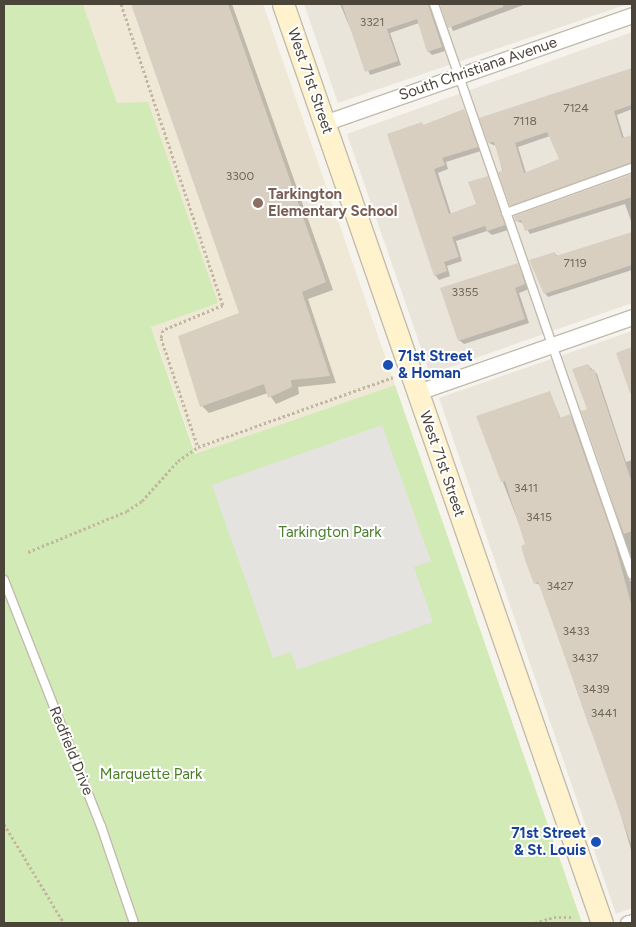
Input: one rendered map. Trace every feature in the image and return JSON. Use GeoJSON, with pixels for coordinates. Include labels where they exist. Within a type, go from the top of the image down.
{"type":"FeatureCollection","features":[{"type":"Feature","properties":{"kind":"main road","name":"West 71st Street"},"geometry":{"type":"LineString","coordinates":[[283,4],[602,923]]}},
{"type":"Feature","properties":{"kind":"street","name":"South Christiana Avenue"},"geometry":{"type":"LineString","coordinates":[[324,122],[632,15]]}},
{"type":"Feature","properties":{"kind":"street"},"geometry":{"type":"LineString","coordinates":[[418,392],[632,316]]}},
{"type":"Feature","properties":{"kind":"street"},"geometry":{"type":"LineString","coordinates":[[628,923],[632,922]]}},
{"type":"Feature","properties":{"kind":"lane"},"geometry":{"type":"LineString","coordinates":[[434,4],[632,575]]}},
{"type":"Feature","properties":{"kind":"lane"},"geometry":{"type":"LineString","coordinates":[[506,213],[632,168]]}},
{"type":"Feature","properties":{"kind":"lane","name":"Redfield Drive"},"geometry":{"type":"LineString","coordinates":[[4,580],[101,826],[134,923]]}},
{"type":"Feature","properties":{"kind":"path"},"geometry":{"type":"LineString","coordinates":[[120,4],[223,305],[164,330],[161,338],[198,447]]}},
{"type":"Feature","properties":{"kind":"path"},"geometry":{"type":"LineString","coordinates":[[28,552],[126,511],[142,501],[178,461],[198,447],[396,376]]}},
{"type":"Feature","properties":{"kind":"path"},"geometry":{"type":"LineString","coordinates":[[4,824],[64,923]]}},
{"type":"Feature","properties":{"kind":"path"},"geometry":{"type":"LineString","coordinates":[[535,923],[554,917],[571,917]]}},
{"type":"Feature","properties":{"kind":"shaded area","name":"Tarkington Elementary School"},"geometry":{"type":"Polygon","coordinates":[[[83,4],[263,4],[395,385],[196,454],[151,326],[218,303],[117,103],[83,4]]]}},
{"type":"Feature","properties":{"kind":"shaded area"},"geometry":{"type":"Polygon","coordinates":[[[304,4],[628,4],[338,103],[304,4]]]}},
{"type":"Feature","properties":{"kind":"shaded area"},"geometry":{"type":"Polygon","coordinates":[[[632,32],[632,303],[430,374],[347,134],[632,32]]]}},
{"type":"Feature","properties":{"kind":"shaded area"},"geometry":{"type":"Polygon","coordinates":[[[632,331],[632,908],[616,914],[439,398],[632,331]]]}},
{"type":"Feature","properties":{"kind":"shaded area"},"geometry":{"type":"Polygon","coordinates":[[[382,425],[431,561],[414,567],[433,622],[297,670],[291,652],[273,658],[212,485],[382,425]]]}},
{"type":"Feature","properties":{"kind":"green space"},"geometry":{"type":"Polygon","coordinates":[[[4,4],[83,4],[117,103],[148,102],[218,303],[151,327],[195,454],[395,385],[582,923],[4,923],[4,4]]]}},
{"type":"Feature","properties":{"kind":"building","name":"Tarkington Elementary School"},"geometry":{"type":"Polygon","coordinates":[[[131,4],[228,4],[326,282],[302,292],[330,376],[291,380],[292,387],[268,398],[264,384],[200,407],[178,336],[239,313],[131,4]]]}},
{"type":"Feature","properties":{"kind":"building"},"geometry":{"type":"Polygon","coordinates":[[[342,4],[428,4],[442,47],[427,52],[417,19],[387,29],[398,61],[365,72],[342,4]]]}},
{"type":"Feature","properties":{"kind":"building"},"geometry":{"type":"Polygon","coordinates":[[[440,4],[503,4],[503,7],[448,28],[440,4]]]}},
{"type":"Feature","properties":{"kind":"building"},"geometry":{"type":"Polygon","coordinates":[[[632,68],[632,105],[614,111],[622,138],[632,135],[632,162],[510,206],[498,172],[503,171],[494,142],[488,143],[479,118],[632,68]],[[547,132],[515,143],[524,173],[559,159],[547,132]]]}},
{"type":"Feature","properties":{"kind":"building"},"geometry":{"type":"Polygon","coordinates":[[[464,109],[478,147],[442,158],[445,165],[434,169],[449,214],[476,204],[468,182],[488,176],[505,225],[487,231],[485,226],[452,237],[459,257],[444,262],[447,271],[434,276],[387,134],[422,122],[423,125],[464,109]]]}},
{"type":"Feature","properties":{"kind":"building"},"geometry":{"type":"Polygon","coordinates":[[[632,174],[632,197],[525,231],[521,220],[515,222],[514,216],[632,174]]]}},
{"type":"Feature","properties":{"kind":"building"},"geometry":{"type":"Polygon","coordinates":[[[632,232],[632,265],[544,294],[529,260],[555,252],[556,256],[632,232]]]}},
{"type":"Feature","properties":{"kind":"building"},"geometry":{"type":"Polygon","coordinates":[[[518,263],[525,284],[515,288],[525,319],[458,341],[440,288],[518,263]]]}},
{"type":"Feature","properties":{"kind":"building"},"geometry":{"type":"Polygon","coordinates":[[[632,347],[632,393],[630,393],[616,353],[632,347]]]}},
{"type":"Feature","properties":{"kind":"building"},"geometry":{"type":"Polygon","coordinates":[[[588,364],[591,370],[594,369],[632,483],[632,531],[624,534],[581,411],[587,409],[572,369],[588,364]]]}},
{"type":"Feature","properties":{"kind":"building"},"geometry":{"type":"Polygon","coordinates":[[[550,391],[560,418],[570,414],[613,537],[632,607],[632,847],[538,582],[534,584],[525,560],[521,546],[525,544],[505,481],[501,482],[476,416],[550,391]]]}},
{"type":"Feature","properties":{"kind":"place","name":"Tarkington Elementary School"},"geometry":{"type":"Point","coordinates":[258,203]}},
{"type":"Feature","properties":{"kind":"place","name":"71st Street & Homan"},"geometry":{"type":"Point","coordinates":[388,365]}},
{"type":"Feature","properties":{"kind":"place","name":"71st Street & St. Louis"},"geometry":{"type":"Point","coordinates":[596,842]}},
{"type":"Feature","properties":{"kind":"park label","name":"Tarkington Park"},"geometry":{"type":"Point","coordinates":[330,533]}},
{"type":"Feature","properties":{"kind":"park label","name":"Marquette Park"},"geometry":{"type":"Point","coordinates":[151,775]}}]}
